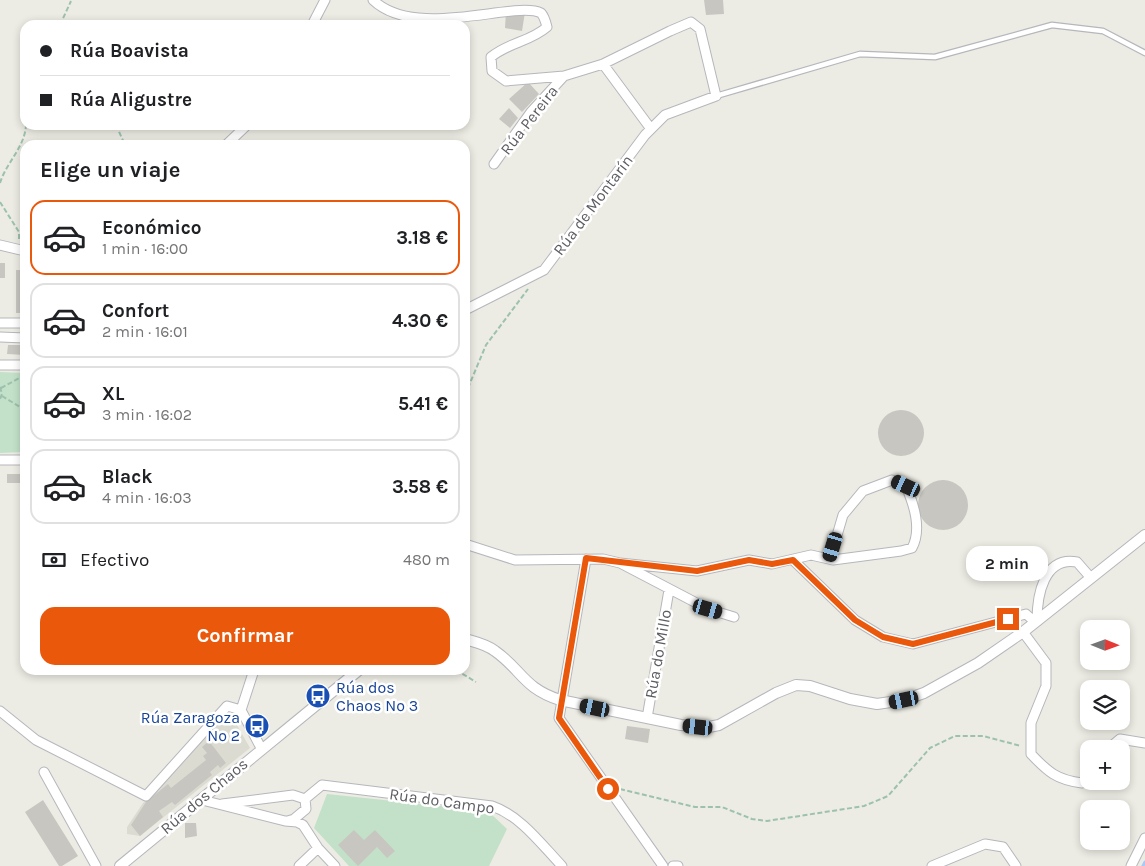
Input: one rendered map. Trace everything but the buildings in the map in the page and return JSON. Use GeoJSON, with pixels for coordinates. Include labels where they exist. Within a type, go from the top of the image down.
{"type":"FeatureCollection","features":[{"type":"Feature","properties":{"kind":"street"},"geometry":{"type":"LineString","coordinates":[[315,20],[325,0]]}},
{"type":"Feature","properties":{"kind":"street"},"geometry":{"type":"LineString","coordinates":[[373,0],[382,9],[413,16],[456,13],[477,8],[527,5],[542,13],[548,27],[537,36],[503,47],[491,57],[492,71],[506,80],[564,76],[603,64],[670,30],[691,22],[700,29],[716,96]]}},
{"type":"Feature","properties":{"kind":"street"},"geometry":{"type":"LineString","coordinates":[[603,64],[651,129]]}},
{"type":"Feature","properties":{"kind":"street","name":"Rúa Pereira"},"geometry":{"type":"LineString","coordinates":[[494,164],[531,112],[564,76]]}},
{"type":"Feature","properties":{"kind":"street","name":"Rúa de Montarín"},"geometry":{"type":"LineString","coordinates":[[470,307],[544,270],[651,129],[665,115],[716,96]]}},
{"type":"Feature","properties":{"kind":"street"},"geometry":{"type":"LineString","coordinates":[[231,140],[242,130]]}},
{"type":"Feature","properties":{"kind":"street"},"geometry":{"type":"LineString","coordinates":[[0,246],[20,250]]}},
{"type":"Feature","properties":{"kind":"street"},"geometry":{"type":"LineString","coordinates":[[0,323],[20,323]]}},
{"type":"Feature","properties":{"kind":"street"},"geometry":{"type":"LineString","coordinates":[[0,337],[20,338]]}},
{"type":"Feature","properties":{"kind":"street"},"geometry":{"type":"LineString","coordinates":[[0,365],[20,365]]}},
{"type":"Feature","properties":{"kind":"street"},"geometry":{"type":"LineString","coordinates":[[0,460],[20,460]]}},
{"type":"Feature","properties":{"kind":"street"},"geometry":{"type":"LineString","coordinates":[[470,546],[515,560],[603,559],[620,563],[697,571],[749,560],[772,564],[811,555],[830,559],[912,548],[917,539],[914,505],[906,486],[892,480],[863,491],[843,515],[830,559]]}},
{"type":"Feature","properties":{"kind":"street"},"geometry":{"type":"LineString","coordinates":[[470,640],[494,650],[531,687],[544,695],[681,725],[710,727],[730,720],[776,692],[796,685],[810,686],[866,703],[888,704],[924,693],[978,663],[1023,632],[1145,535]]}},
{"type":"Feature","properties":{"kind":"street"},"geometry":{"type":"LineString","coordinates":[[586,558],[560,700],[559,718],[663,866]]}},
{"type":"Feature","properties":{"kind":"street"},"geometry":{"type":"LineString","coordinates":[[793,560],[855,620],[883,637],[913,644],[1026,614],[1036,622]]}},
{"type":"Feature","properties":{"kind":"street"},"geometry":{"type":"LineString","coordinates":[[1036,622],[1040,594],[1045,578],[1056,564],[1064,561],[1077,562],[1091,578]]}},
{"type":"Feature","properties":{"kind":"street"},"geometry":{"type":"LineString","coordinates":[[620,563],[708,609],[734,617]]}},
{"type":"Feature","properties":{"kind":"street","name":"Rúa do Millo"},"geometry":{"type":"LineString","coordinates":[[647,718],[669,590]]}},
{"type":"Feature","properties":{"kind":"street"},"geometry":{"type":"LineString","coordinates":[[1023,632],[1046,663],[1046,686],[1031,723],[1031,754],[1048,772],[1064,781],[1080,783]]}},
{"type":"Feature","properties":{"kind":"street"},"geometry":{"type":"LineString","coordinates":[[252,675],[241,710],[261,748]]}},
{"type":"Feature","properties":{"kind":"street","name":"Rúa dos Chaos"},"geometry":{"type":"LineString","coordinates":[[120,866],[202,800],[261,748],[353,675]]}},
{"type":"Feature","properties":{"kind":"street"},"geometry":{"type":"LineString","coordinates":[[0,711],[36,740],[146,796],[227,706],[241,710]]}},
{"type":"Feature","properties":{"kind":"street"},"geometry":{"type":"LineString","coordinates":[[1118,740],[1120,738],[1145,743]]}},
{"type":"Feature","properties":{"kind":"street"},"geometry":{"type":"LineString","coordinates":[[44,772],[96,866]]}},
{"type":"Feature","properties":{"kind":"street","name":"Rúa do Campo"},"geometry":{"type":"LineString","coordinates":[[305,799],[322,786],[492,806],[506,810],[518,820],[562,866]]}},
{"type":"Feature","properties":{"kind":"street"},"geometry":{"type":"LineString","coordinates":[[218,805],[293,795],[305,799],[307,832]]}},
{"type":"Feature","properties":{"kind":"street"},"geometry":{"type":"LineString","coordinates":[[202,800],[285,821],[297,822],[303,825],[318,848],[334,866]]}},
{"type":"Feature","properties":{"kind":"street"},"geometry":{"type":"LineString","coordinates":[[285,821],[294,819],[306,809]]}},
{"type":"Feature","properties":{"kind":"street"},"geometry":{"type":"LineString","coordinates":[[1131,866],[1145,838]]}},
{"type":"Feature","properties":{"kind":"street"},"geometry":{"type":"LineString","coordinates":[[932,866],[985,844],[1003,847],[1016,866]]}},
{"type":"Feature","properties":{"kind":"street"},"geometry":{"type":"LineString","coordinates":[[299,866],[318,848]]}},
{"type":"Feature","properties":{"kind":"street"},"geometry":{"type":"LineString","coordinates":[[672,866],[678,866]]}},
{"type":"Feature","properties":{"kind":"lane"},"geometry":{"type":"LineString","coordinates":[[716,96],[860,54],[935,57],[1052,25],[1103,31],[1145,53]]}},
{"type":"Feature","properties":{"kind":"path"},"geometry":{"type":"LineString","coordinates":[[62,20],[71,1]]}},
{"type":"Feature","properties":{"kind":"path"},"geometry":{"type":"LineString","coordinates":[[0,183],[3,172],[20,143]]}},
{"type":"Feature","properties":{"kind":"path"},"geometry":{"type":"LineString","coordinates":[[0,202],[19,232],[20,238]]}},
{"type":"Feature","properties":{"kind":"path"},"geometry":{"type":"LineString","coordinates":[[470,383],[486,345],[528,288]]}},
{"type":"Feature","properties":{"kind":"path"},"geometry":{"type":"LineString","coordinates":[[20,377],[0,387],[1,398],[20,408]]}},
{"type":"Feature","properties":{"kind":"path"},"geometry":{"type":"LineString","coordinates":[[464,675],[476,682]]}},
{"type":"Feature","properties":{"kind":"path"},"geometry":{"type":"LineString","coordinates":[[608,789],[615,787],[695,807],[722,807],[752,820],[767,821],[864,806],[888,796],[930,748],[955,736],[983,736],[1013,745],[1031,747]]}},
{"type":"Feature","properties":{"kind":"shaded area"},"geometry":{"type":"Polygon","coordinates":[[[229,711],[250,748],[140,836],[127,834],[127,827],[143,803],[224,713],[229,711]]]}},
{"type":"Feature","properties":{"kind":"green space"},"geometry":{"type":"Polygon","coordinates":[[[0,372],[20,373],[20,452],[0,453],[0,372]]]}},
{"type":"Feature","properties":{"kind":"green space"},"geometry":{"type":"Polygon","coordinates":[[[327,794],[488,811],[507,829],[489,866],[349,866],[314,828],[327,794]]]}},
{"type":"Feature","properties":{"kind":"waterway"},"geometry":{"type":"LineString","coordinates":[[1143,866],[1145,862]]}},
{"type":"Feature","properties":{"kind":"place","name":"Rúa dos Chaos Nº 3"},"geometry":{"type":"Point","coordinates":[318,696]}},
{"type":"Feature","properties":{"kind":"place","name":"Rúa Zaragoza Nº 2"},"geometry":{"type":"Point","coordinates":[257,726]}},
{"type":"Feature","properties":{"kind":"route"},"geometry":{"type":"LineString","coordinates":[[608,789],[559,718],[560,700],[586,558],[603,559],[631,565],[697,571],[749,560],[772,564],[793,560],[855,620],[883,637],[913,644],[1008,619]]}}]}
